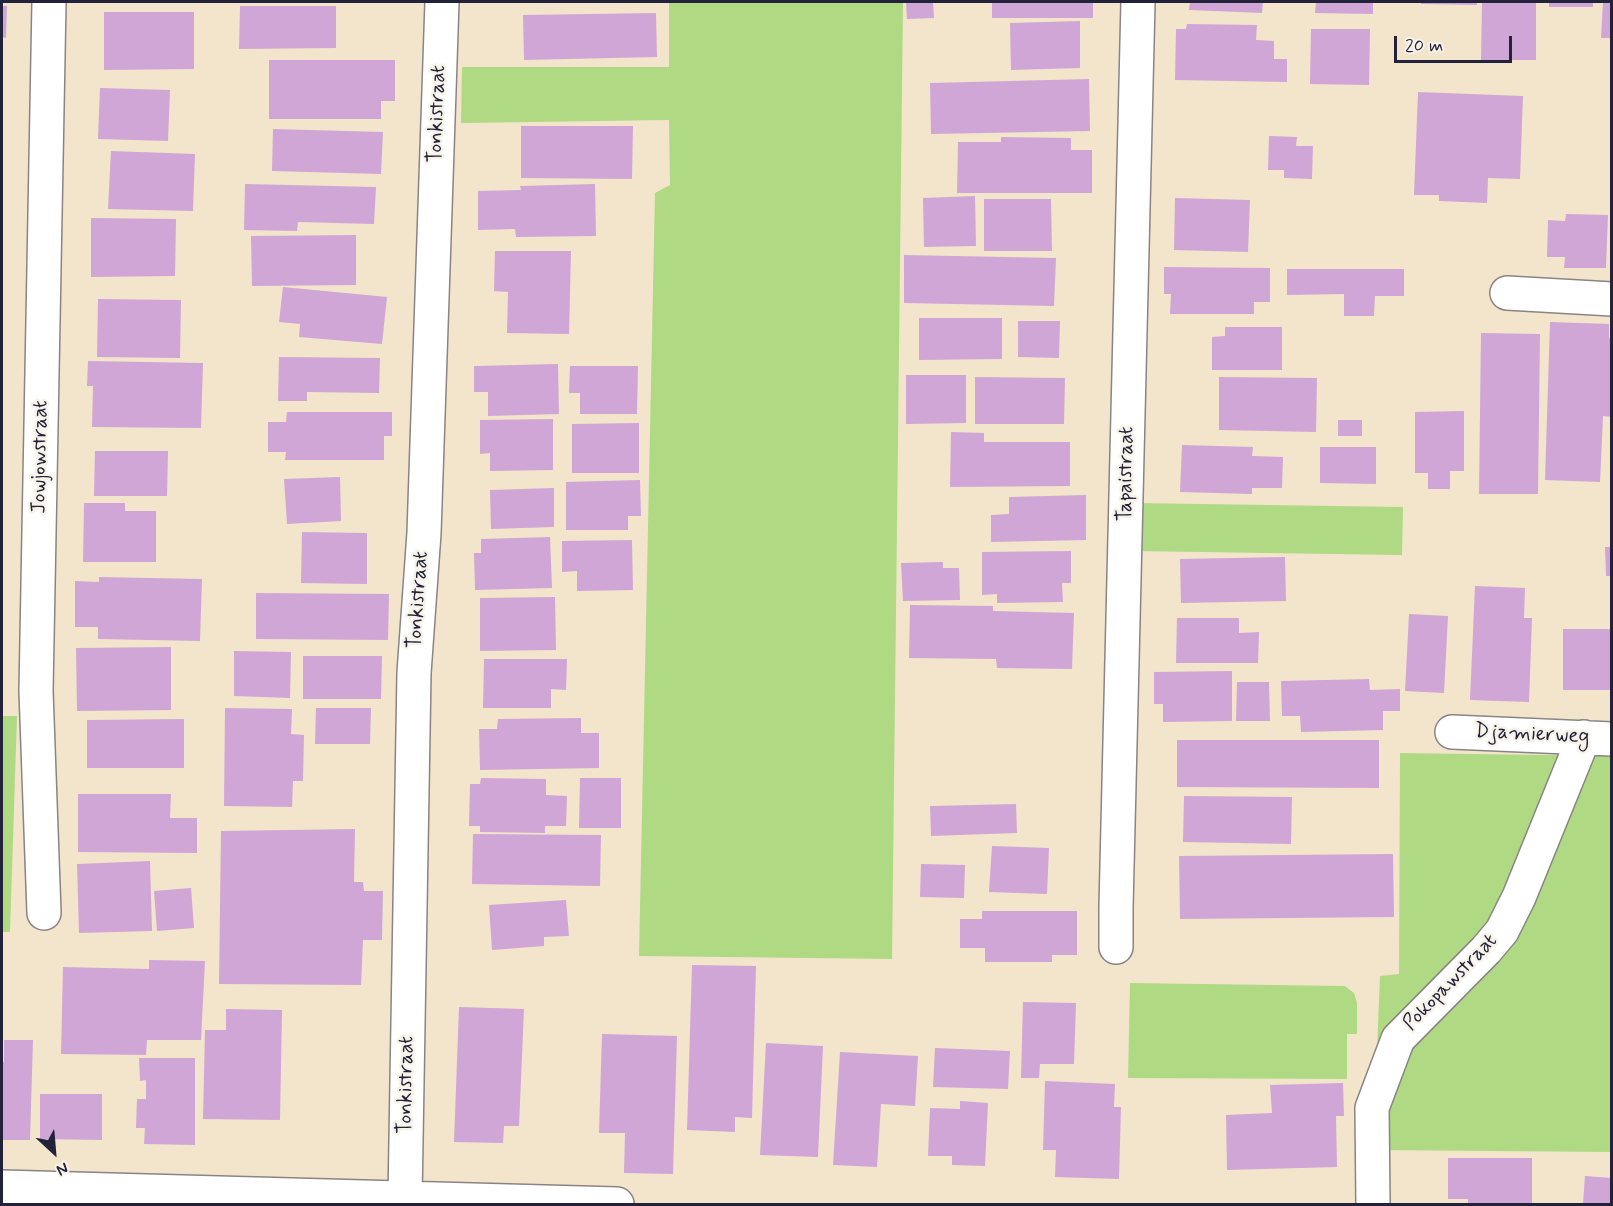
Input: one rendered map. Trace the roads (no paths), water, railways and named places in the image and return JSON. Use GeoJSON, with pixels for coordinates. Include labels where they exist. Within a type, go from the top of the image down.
{"type":"FeatureCollection","features":[{"type":"Feature","properties":{"kind":"street","name":"Jowjowstraat"},"geometry":{"type":"LineString","coordinates":[[44,913],[36,691],[49,2]]}},
{"type":"Feature","properties":{"kind":"street","name":"Tonkistraat"},"geometry":{"type":"LineString","coordinates":[[405,1198],[414,673],[424,533],[442,2]]}},
{"type":"Feature","properties":{"kind":"street","name":"Tapaistraat"},"geometry":{"type":"LineString","coordinates":[[1116,947],[1138,2]]}},
{"type":"Feature","properties":{"kind":"street"},"geometry":{"type":"LineString","coordinates":[[1507,293],[1611,299]]}},
{"type":"Feature","properties":{"kind":"street","name":"Djamierweg"},"geometry":{"type":"LineString","coordinates":[[1452,732],[1598,738]]}},
{"type":"Feature","properties":{"kind":"street","name":"Pokopawstraat"},"geometry":{"type":"LineString","coordinates":[[1373,1204],[1372,1108],[1398,1039],[1502,931],[1598,738]]}},
{"type":"Feature","properties":{"kind":"street"},"geometry":{"type":"LineString","coordinates":[[2,1187],[617,1204]]}}]}
